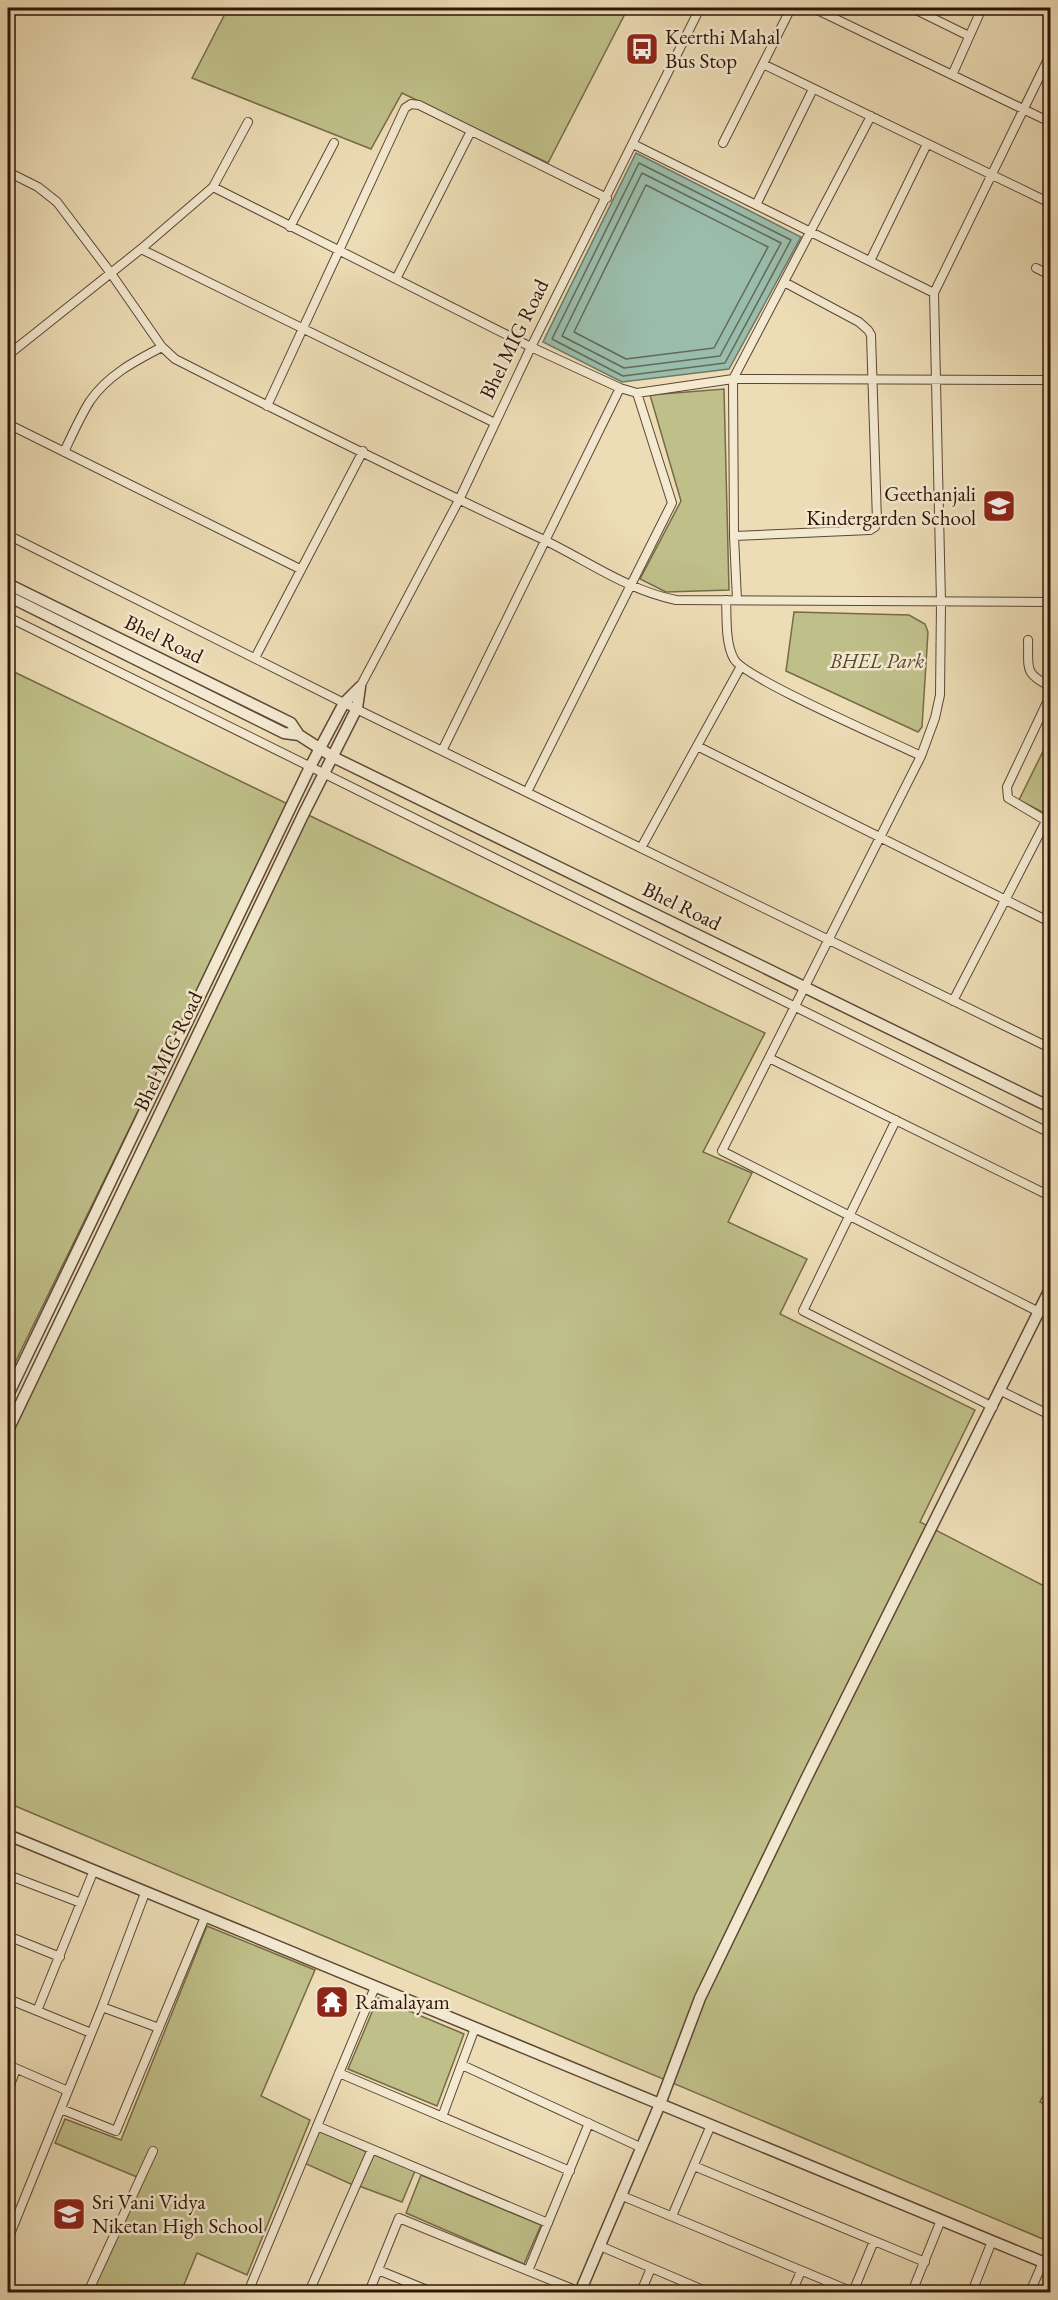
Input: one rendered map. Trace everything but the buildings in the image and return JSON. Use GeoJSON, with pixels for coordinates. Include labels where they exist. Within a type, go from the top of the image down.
{"type":"FeatureCollection","features":[{"type":"Feature","properties":{"kind":"street","name":"Bhel MIG Road"},"geometry":{"type":"LineString","coordinates":[[8,1395],[310,767],[344,703],[360,687],[459,500],[531,347],[700,8]]}},
{"type":"Feature","properties":{"kind":"street"},"geometry":{"type":"LineString","coordinates":[[723,143],[790,8]]}},
{"type":"Feature","properties":{"kind":"street"},"geometry":{"type":"LineString","coordinates":[[912,8],[969,36]]}},
{"type":"Feature","properties":{"kind":"street"},"geometry":{"type":"LineString","coordinates":[[953,73],[982,8]]}},
{"type":"Feature","properties":{"kind":"street"},"geometry":{"type":"LineString","coordinates":[[818,9],[1050,122]]}},
{"type":"Feature","properties":{"kind":"street"},"geometry":{"type":"LineString","coordinates":[[1039,1312],[722,1151],[921,756],[935,718],[940,695],[941,602],[934,293],[1050,55]]}},
{"type":"Feature","properties":{"kind":"street"},"geometry":{"type":"LineString","coordinates":[[763,64],[1050,203]]}},
{"type":"Feature","properties":{"kind":"street"},"geometry":{"type":"LineString","coordinates":[[756,205],[813,89]]}},
{"type":"Feature","properties":{"kind":"street"},"geometry":{"type":"LineString","coordinates":[[267,405],[405,108],[411,104],[419,105],[607,198]]}},
{"type":"Feature","properties":{"kind":"street"},"geometry":{"type":"LineString","coordinates":[[737,600],[732,379],[871,116]]}},
{"type":"Feature","properties":{"kind":"street"},"geometry":{"type":"LineString","coordinates":[[8,355],[141,249],[213,187],[248,122]]}},
{"type":"Feature","properties":{"kind":"street"},"geometry":{"type":"LineString","coordinates":[[396,279],[471,131]]}},
{"type":"Feature","properties":{"kind":"street"},"geometry":{"type":"LineString","coordinates":[[290,226],[334,143]]}},
{"type":"Feature","properties":{"kind":"street"},"geometry":{"type":"LineString","coordinates":[[633,144],[934,293]]}},
{"type":"Feature","properties":{"kind":"street"},"geometry":{"type":"LineString","coordinates":[[870,261],[927,144]]}},
{"type":"Feature","properties":{"kind":"street"},"geometry":{"type":"LineString","coordinates":[[8,172],[38,187],[57,202],[110,272],[162,347],[175,359],[654,596],[676,600],[1050,602]]}},
{"type":"Feature","properties":{"kind":"street"},"geometry":{"type":"LineString","coordinates":[[213,187],[531,347],[620,388],[637,393],[732,379],[1050,380]]}},
{"type":"Feature","properties":{"kind":"street"},"geometry":{"type":"LineString","coordinates":[[141,249],[495,423]]}},
{"type":"Feature","properties":{"kind":"street"},"geometry":{"type":"LineString","coordinates":[[1036,268],[1050,275]]}},
{"type":"Feature","properties":{"kind":"street"},"geometry":{"type":"LineString","coordinates":[[734,536],[870,530],[878,521],[871,339],[868,330],[864,325],[784,282]]}},
{"type":"Feature","properties":{"kind":"street"},"geometry":{"type":"LineString","coordinates":[[64,452],[91,400],[108,381],[126,366],[162,347]]}},
{"type":"Feature","properties":{"kind":"street"},"geometry":{"type":"LineString","coordinates":[[442,751],[620,388]]}},
{"type":"Feature","properties":{"kind":"street"},"geometry":{"type":"LineString","coordinates":[[527,792],[672,503],[637,393]]}},
{"type":"Feature","properties":{"kind":"street"},"geometry":{"type":"LineString","coordinates":[[8,424],[300,569]]}},
{"type":"Feature","properties":{"kind":"street"},"geometry":{"type":"LineString","coordinates":[[255,658],[363,451]]}},
{"type":"Feature","properties":{"kind":"street"},"geometry":{"type":"LineString","coordinates":[[8,535],[344,703],[1050,1048]]}},
{"type":"Feature","properties":{"kind":"street","name":"Bhel Road"},"geometry":{"type":"LineString","coordinates":[[8,584],[291,723],[299,735],[333,757],[1050,1107]]}},
{"type":"Feature","properties":{"kind":"street","name":"Bhel Road"},"geometry":{"type":"LineString","coordinates":[[8,596],[284,733],[299,735]]}},
{"type":"Feature","properties":{"kind":"street"},"geometry":{"type":"LineString","coordinates":[[726,600],[729,645],[734,659],[741,668],[798,698],[921,756]]}},
{"type":"Feature","properties":{"kind":"street"},"geometry":{"type":"LineString","coordinates":[[8,617],[1050,1133]]}},
{"type":"Feature","properties":{"kind":"street"},"geometry":{"type":"LineString","coordinates":[[1028,640],[1031,675],[1050,686]]}},
{"type":"Feature","properties":{"kind":"street"},"geometry":{"type":"LineString","coordinates":[[641,848],[741,668]]}},
{"type":"Feature","properties":{"kind":"street","name":"Bhel MIG Road"},"geometry":{"type":"LineString","coordinates":[[8,1430],[323,774],[357,708],[360,687]]}},
{"type":"Feature","properties":{"kind":"street"},"geometry":{"type":"LineString","coordinates":[[953,1001],[1048,822],[1008,798],[1007,787],[1050,696]]}},
{"type":"Feature","properties":{"kind":"street"},"geometry":{"type":"LineString","coordinates":[[697,746],[1050,922]]}},
{"type":"Feature","properties":{"kind":"street"},"geometry":{"type":"LineString","coordinates":[[769,1058],[1050,1196]]}},
{"type":"Feature","properties":{"kind":"street"},"geometry":{"type":"LineString","coordinates":[[896,1120],[803,1311],[993,1407]]}},
{"type":"Feature","properties":{"kind":"street"},"geometry":{"type":"LineString","coordinates":[[369,2292],[399,2218],[580,2292],[660,2104],[700,1998],[805,1781],[1050,1289]]}},
{"type":"Feature","properties":{"kind":"street"},"geometry":{"type":"LineString","coordinates":[[1001,1390],[1050,1415]]}},
{"type":"Feature","properties":{"kind":"street"},"geometry":{"type":"LineString","coordinates":[[8,1834],[145,1893],[1047,2263],[1030,2292]]}},
{"type":"Feature","properties":{"kind":"street"},"geometry":{"type":"LineString","coordinates":[[37,2011],[94,1870]]}},
{"type":"Feature","properties":{"kind":"street"},"geometry":{"type":"LineString","coordinates":[[8,1875],[81,1903]]}},
{"type":"Feature","properties":{"kind":"street"},"geometry":{"type":"LineString","coordinates":[[8,2239],[62,2109],[145,1893]]}},
{"type":"Feature","properties":{"kind":"street"},"geometry":{"type":"LineString","coordinates":[[62,2109],[116,2131],[205,1917]]}},
{"type":"Feature","properties":{"kind":"street"},"geometry":{"type":"LineString","coordinates":[[8,1936],[60,1957]]}},
{"type":"Feature","properties":{"kind":"street"},"geometry":{"type":"LineString","coordinates":[[248,2292],[375,1987]]}},
{"type":"Feature","properties":{"kind":"street"},"geometry":{"type":"LineString","coordinates":[[8,1999],[91,2033]]}},
{"type":"Feature","properties":{"kind":"street"},"geometry":{"type":"LineString","coordinates":[[102,2007],[159,2028]]}},
{"type":"Feature","properties":{"kind":"street"},"geometry":{"type":"LineString","coordinates":[[442,2117],[475,2028]]}},
{"type":"Feature","properties":{"kind":"street"},"geometry":{"type":"LineString","coordinates":[[8,2065],[68,2091]]}},
{"type":"Feature","properties":{"kind":"street"},"geometry":{"type":"LineString","coordinates":[[462,2065],[640,2147]]}},
{"type":"Feature","properties":{"kind":"street"},"geometry":{"type":"LineString","coordinates":[[8,2090],[16,2069]]}},
{"type":"Feature","properties":{"kind":"street"},"geometry":{"type":"LineString","coordinates":[[339,2073],[570,2171]]}},
{"type":"Feature","properties":{"kind":"street"},"geometry":{"type":"LineString","coordinates":[[528,2271],[589,2123]]}},
{"type":"Feature","properties":{"kind":"street"},"geometry":{"type":"LineString","coordinates":[[672,2216],[711,2125]]}},
{"type":"Feature","properties":{"kind":"street"},"geometry":{"type":"LineString","coordinates":[[317,2126],[548,2223]]}},
{"type":"Feature","properties":{"kind":"street"},"geometry":{"type":"LineString","coordinates":[[309,2292],[372,2149]]}},
{"type":"Feature","properties":{"kind":"street"},"geometry":{"type":"LineString","coordinates":[[88,2292],[153,2151]]}},
{"type":"Feature","properties":{"kind":"street"},"geometry":{"type":"LineString","coordinates":[[694,2166],[925,2262]]}},
{"type":"Feature","properties":{"kind":"street"},"geometry":{"type":"LineString","coordinates":[[621,2195],[853,2292],[874,2241]]}},
{"type":"Feature","properties":{"kind":"street"},"geometry":{"type":"LineString","coordinates":[[912,2292],[941,2220]]}},
{"type":"Feature","properties":{"kind":"street"},"geometry":{"type":"LineString","coordinates":[[972,2292],[993,2241]]}},
{"type":"Feature","properties":{"kind":"street"},"geometry":{"type":"LineString","coordinates":[[600,2246],[708,2292]]}},
{"type":"Feature","properties":{"kind":"street"},"geometry":{"type":"LineString","coordinates":[[641,2292],[651,2268]]}},
{"type":"Feature","properties":{"kind":"street"},"geometry":{"type":"LineString","coordinates":[[378,2271],[432,2292]]}},
{"type":"Feature","properties":{"kind":"street"},"geometry":{"type":"LineString","coordinates":[[792,2292],[801,2271]]}},
{"type":"Feature","properties":{"kind":"green space"},"geometry":{"type":"Polygon","coordinates":[[[228,8],[628,8],[548,163],[402,93],[371,149],[192,78],[228,8]]]}},
{"type":"Feature","properties":{"kind":"green space"},"geometry":{"type":"Polygon","coordinates":[[[724,389],[729,590],[666,592],[640,579],[681,501],[650,395],[724,389]]]}},
{"type":"Feature","properties":{"kind":"green space","name":"BHEL Park"},"geometry":{"type":"Polygon","coordinates":[[[794,612],[909,615],[925,624],[928,632],[922,727],[918,732],[786,671],[794,612]]]}},
{"type":"Feature","properties":{"kind":"green space"},"geometry":{"type":"Polygon","coordinates":[[[8,669],[288,804],[8,1377],[8,669]]]}},
{"type":"Feature","properties":{"kind":"green space"},"geometry":{"type":"Polygon","coordinates":[[[1050,737],[1050,816],[1019,800],[1050,737]]]}},
{"type":"Feature","properties":{"kind":"green space"},"geometry":{"type":"Polygon","coordinates":[[[304,813],[765,1033],[703,1152],[752,1173],[728,1222],[807,1259],[780,1314],[975,1410],[920,1522],[1050,1589],[1050,2082],[1040,2102],[1050,2107],[1050,2242],[8,1803],[8,1435],[304,813]]]}},
{"type":"Feature","properties":{"kind":"green space"},"geometry":{"type":"Polygon","coordinates":[[[207,1926],[315,1970],[261,2096],[310,2120],[247,2275],[197,2253],[181,2292],[91,2292],[137,2177],[55,2143],[65,2119],[121,2140],[207,1926]]]}},
{"type":"Feature","properties":{"kind":"green space"},"geometry":{"type":"Polygon","coordinates":[[[378,1998],[464,2034],[437,2106],[348,2069],[378,1998]]]}},
{"type":"Feature","properties":{"kind":"green space"},"geometry":{"type":"Polygon","coordinates":[[[319,2131],[367,2152],[353,2185],[304,2163],[319,2131]]]}},
{"type":"Feature","properties":{"kind":"green space"},"geometry":{"type":"Polygon","coordinates":[[[372,2154],[415,2171],[402,2202],[359,2186],[372,2154]]]}},
{"type":"Feature","properties":{"kind":"green space"},"geometry":{"type":"Polygon","coordinates":[[[421,2175],[541,2225],[524,2264],[406,2213],[421,2175]]]}},
{"type":"Feature","properties":{"kind":"water"},"geometry":{"type":"Polygon","coordinates":[[[636,153],[801,237],[729,369],[622,382],[543,342],[636,153]]]}},
{"type":"Feature","properties":{"kind":"place","name":"Keerthi Mahal Bus Stop"},"geometry":{"type":"Point","coordinates":[642,49]}},
{"type":"Feature","properties":{"kind":"place","name":"Geethanjali Kindergarden School"},"geometry":{"type":"Point","coordinates":[999,506]}},
{"type":"Feature","properties":{"kind":"place","name":"Ramalayam"},"geometry":{"type":"Point","coordinates":[332,2002]}},
{"type":"Feature","properties":{"kind":"place","name":"Sri Vani Vidya Niketan High School"},"geometry":{"type":"Point","coordinates":[69,2214]}}]}
